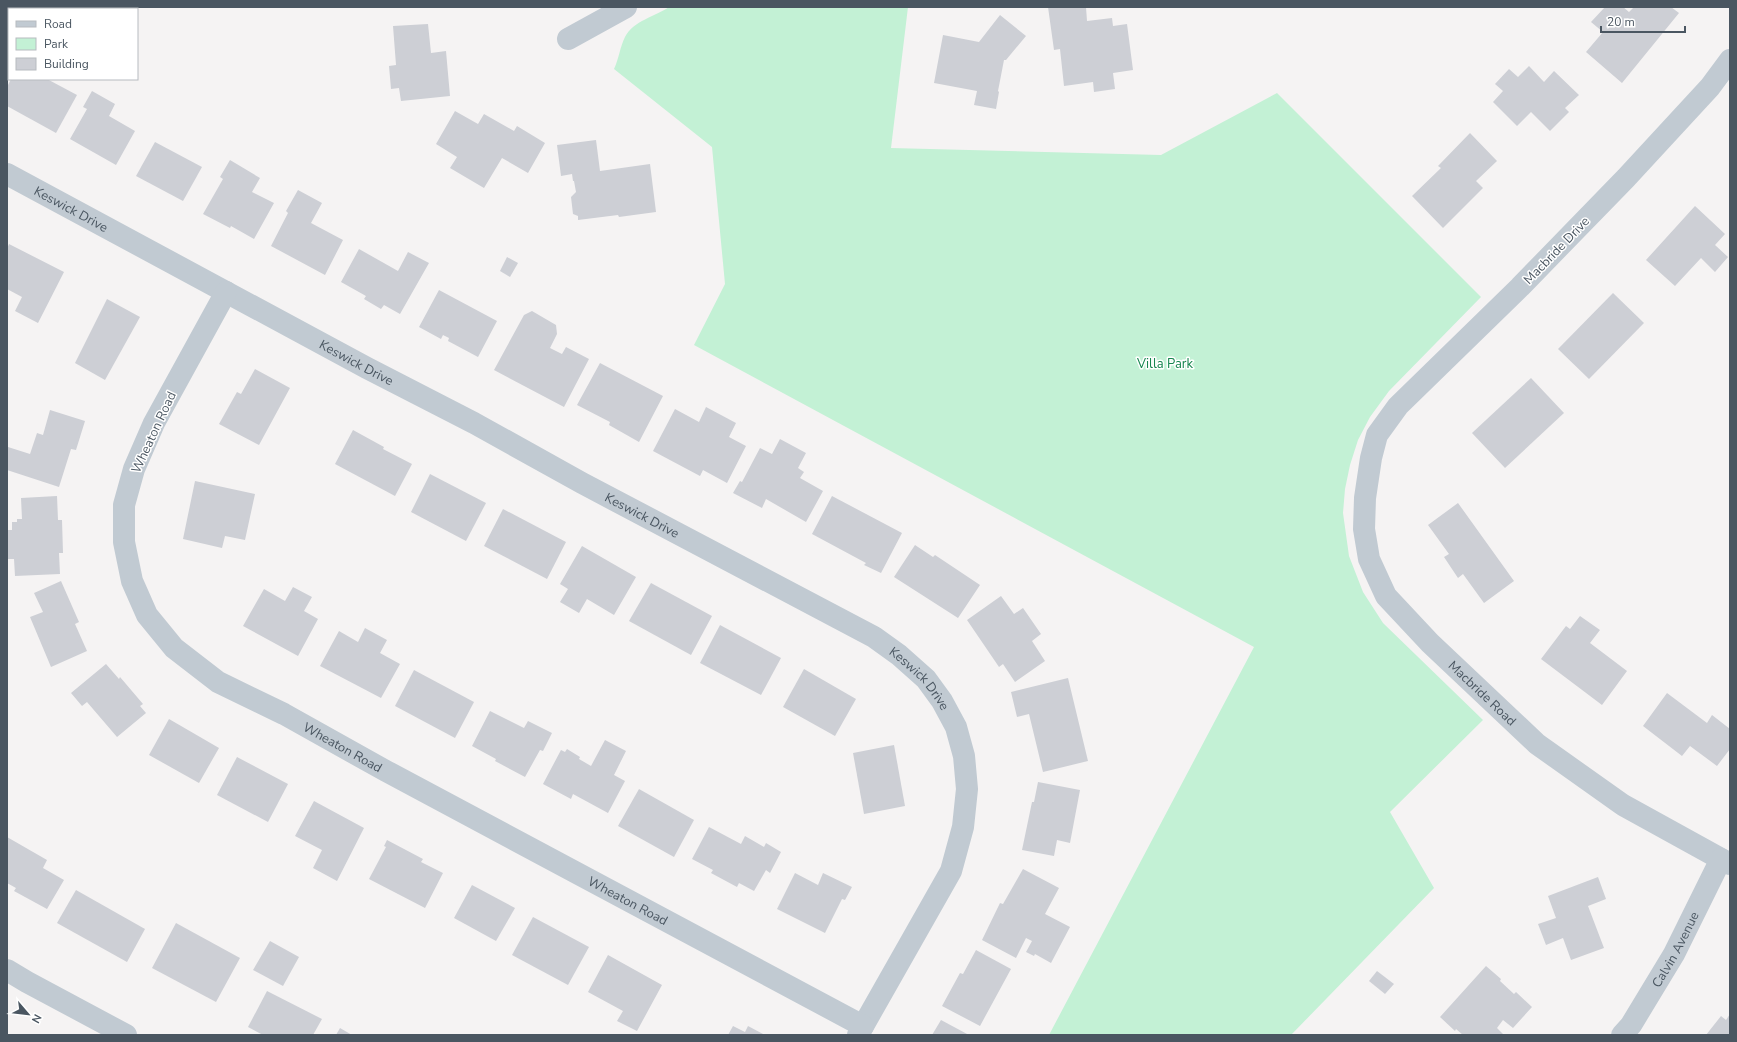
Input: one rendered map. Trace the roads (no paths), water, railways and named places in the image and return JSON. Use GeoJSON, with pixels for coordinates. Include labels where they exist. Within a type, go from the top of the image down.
{"type":"FeatureCollection","features":[{"type":"Feature","properties":{"kind":"street"},"geometry":{"type":"LineString","coordinates":[[568,40],[626,7]]}},
{"type":"Feature","properties":{"kind":"street","name":"Macbride Drive"},"geometry":{"type":"LineString","coordinates":[[1378,435],[1398,406],[1520,287],[1626,178],[1710,87],[1730,60]]}},
{"type":"Feature","properties":{"kind":"street","name":"Keswick Drive"},"geometry":{"type":"LineString","coordinates":[[7,174],[874,637],[899,655],[926,678],[942,701],[956,727],[964,756],[967,789],[963,827],[951,871],[861,1031]]}},
{"type":"Feature","properties":{"kind":"street","name":"Wheaton Road"},"geometry":{"type":"LineString","coordinates":[[226,292],[154,424],[134,469],[124,505],[124,542],[132,581],[147,615],[174,648],[218,682],[284,714],[861,1031]]}},
{"type":"Feature","properties":{"kind":"street","name":"Macbride Road"},"geometry":{"type":"LineString","coordinates":[[1378,435],[1371,458],[1365,498],[1364,529],[1369,559],[1386,596],[1430,643],[1537,744],[1623,805],[1725,862]]}},
{"type":"Feature","properties":{"kind":"street","name":"Calvin Avenue"},"geometry":{"type":"LineString","coordinates":[[1622,1035],[1631,1025],[1674,954],[1725,862]]}},
{"type":"Feature","properties":{"kind":"street"},"geometry":{"type":"LineString","coordinates":[[7,970],[126,1035]]}},
{"type":"Feature","properties":{"kind":"park label","name":"Villa Park"},"geometry":{"type":"Point","coordinates":[1165,363]}}]}
